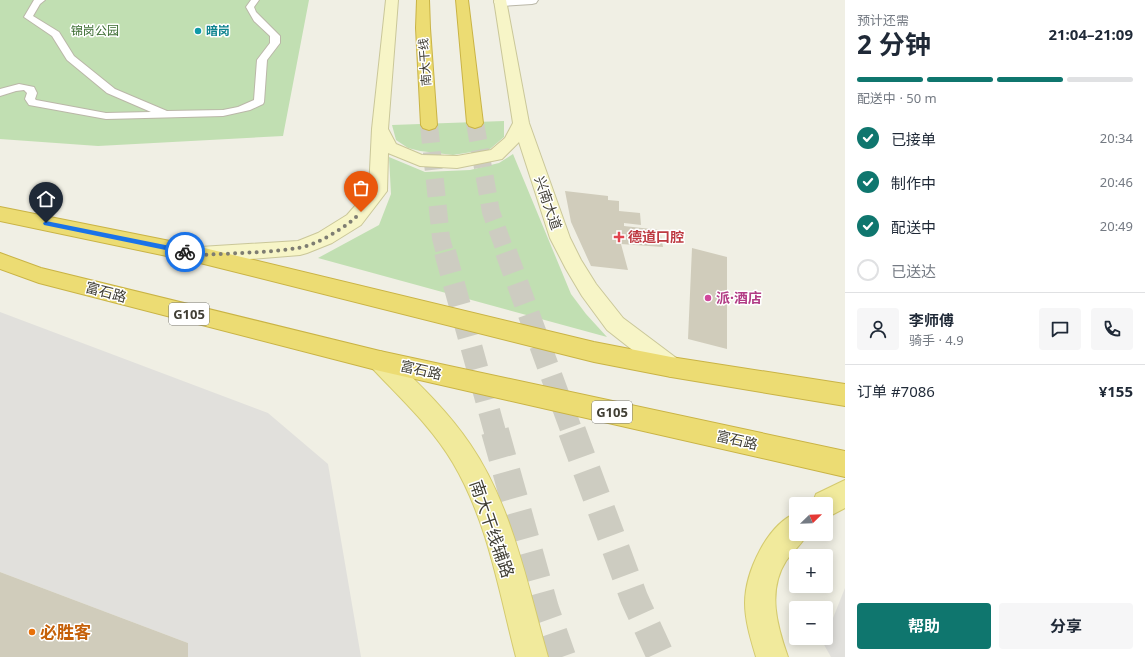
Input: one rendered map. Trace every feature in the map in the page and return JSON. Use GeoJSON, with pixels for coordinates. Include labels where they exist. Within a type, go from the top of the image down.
{"type":"FeatureCollection","features":[{"type":"Feature","properties":{"kind":"highway","name":"南大干线"},"geometry":{"type":"LineString","coordinates":[[423,0],[423,28],[429,125]]}},
{"type":"Feature","properties":{"kind":"highway"},"geometry":{"type":"LineString","coordinates":[[462,0],[475,123]]}},
{"type":"Feature","properties":{"kind":"highway"},"geometry":{"type":"LineString","coordinates":[[0,214],[200,255],[594,352],[671,367],[845,395]]}},
{"type":"Feature","properties":{"kind":"highway","name":"富石路"},"geometry":{"type":"LineString","coordinates":[[0,261],[39,275],[380,361],[845,464]]}},
{"type":"Feature","properties":{"kind":"main road"},"geometry":{"type":"LineString","coordinates":[[200,255],[300,248],[325,238],[354,220],[378,191],[380,129],[392,0]]}},
{"type":"Feature","properties":{"kind":"main road","name":"兴南大道"},"geometry":{"type":"LineString","coordinates":[[500,1],[521,123],[560,238],[589,290],[615,324],[671,367]]}},
{"type":"Feature","properties":{"kind":"main road"},"geometry":{"type":"LineString","coordinates":[[380,129],[389,147],[420,160],[457,162],[496,154],[512,141],[521,123]]}},
{"type":"Feature","properties":{"kind":"main road","name":"南大干线辅路"},"geometry":{"type":"LineString","coordinates":[[380,361],[419,401],[444,431],[462,454],[478,483],[502,551],[532,657]]}},
{"type":"Feature","properties":{"kind":"main road"},"geometry":{"type":"LineString","coordinates":[[833,500],[845,494]]}},
{"type":"Feature","properties":{"kind":"main road"},"geometry":{"type":"LineString","coordinates":[[772,657],[767,643],[760,602],[764,575],[777,548],[789,535]]}},
{"type":"Feature","properties":{"kind":"street"},"geometry":{"type":"LineString","coordinates":[[500,1],[532,0]]}},
{"type":"Feature","properties":{"kind":"lane"},"geometry":{"type":"LineString","coordinates":[[41,0],[37,2],[28,18],[56,34],[70,58],[77,65],[111,91],[169,115]]}},
{"type":"Feature","properties":{"kind":"lane"},"geometry":{"type":"LineString","coordinates":[[0,93],[24,86],[30,88],[32,93],[30,99],[33,103],[106,116],[169,115],[237,111],[258,102],[262,60],[275,43],[275,36],[252,13],[250,8],[255,0]]}},
{"type":"Feature","properties":{"kind":"green space","name":"锦岗公园"},"geometry":{"type":"Polygon","coordinates":[[[0,0],[309,0],[283,136],[98,146],[0,139],[0,0]]]}},
{"type":"Feature","properties":{"kind":"green space"},"geometry":{"type":"Polygon","coordinates":[[[504,121],[504,137],[490,149],[453,155],[408,148],[396,140],[392,125],[504,121]]]}},
{"type":"Feature","properties":{"kind":"green space"},"geometry":{"type":"Polygon","coordinates":[[[513,154],[571,294],[586,314],[607,337],[318,258],[379,225],[391,194],[389,157],[425,172],[470,170],[499,163],[513,154]]]}},
{"type":"Feature","properties":{"kind":"shaded area"},"geometry":{"type":"Polygon","coordinates":[[[0,312],[268,413],[328,464],[361,657],[188,657],[188,643],[0,572],[0,312]]]}},
{"type":"Feature","properties":{"kind":"shaded area"},"geometry":{"type":"Polygon","coordinates":[[[845,588],[845,657],[831,657],[824,645],[833,645],[833,618],[845,588]]]}},
{"type":"Feature","properties":{"kind":"building","name":"德道口腔"},"geometry":{"type":"Polygon","coordinates":[[[565,191],[608,196],[608,200],[619,201],[619,211],[640,213],[641,225],[624,223],[624,226],[660,230],[663,247],[621,244],[628,270],[591,266],[571,222],[565,191]]]}},
{"type":"Feature","properties":{"kind":"building","name":"派·酒店"},"geometry":{"type":"Polygon","coordinates":[[[692,248],[727,257],[727,349],[688,339],[692,248]]]}},
{"type":"Feature","properties":{"kind":"building"},"geometry":{"type":"Polygon","coordinates":[[[0,572],[188,643],[188,657],[0,657],[0,572]]]}},
{"type":"Feature","properties":{"kind":"tunnel"},"geometry":{"type":"LineString","coordinates":[[475,123],[491,212],[506,253]]}},
{"type":"Feature","properties":{"kind":"tunnel"},"geometry":{"type":"LineString","coordinates":[[429,125],[441,238],[445,253]]}},
{"type":"Feature","properties":{"kind":"tunnel"},"geometry":{"type":"LineString","coordinates":[[445,252],[495,432]]}},
{"type":"Feature","properties":{"kind":"tunnel"},"geometry":{"type":"LineString","coordinates":[[506,252],[572,432]]}},
{"type":"Feature","properties":{"kind":"tunnel"},"geometry":{"type":"LineString","coordinates":[[495,431],[545,609],[562,657]]}},
{"type":"Feature","properties":{"kind":"tunnel"},"geometry":{"type":"LineString","coordinates":[[572,431],[634,598],[661,657]]}},
{"type":"Feature","properties":{"kind":"way so far"},"geometry":{"type":"LineString","coordinates":[[185,252],[200,255],[300,248],[325,238],[354,220],[361,212]]}},
{"type":"Feature","properties":{"kind":"place","name":"暗岗"},"geometry":{"type":"Point","coordinates":[198,31]}},
{"type":"Feature","properties":{"kind":"place","name":"德道口腔"},"geometry":{"type":"Point","coordinates":[619,237]}},
{"type":"Feature","properties":{"kind":"place","name":"派·酒店"},"geometry":{"type":"Point","coordinates":[708,298]}},
{"type":"Feature","properties":{"kind":"place","name":"必胜客"},"geometry":{"type":"Point","coordinates":[32,632]}},
{"type":"Feature","properties":{"kind":"route"},"geometry":{"type":"LineString","coordinates":[[46,223],[185,252]]}}]}
